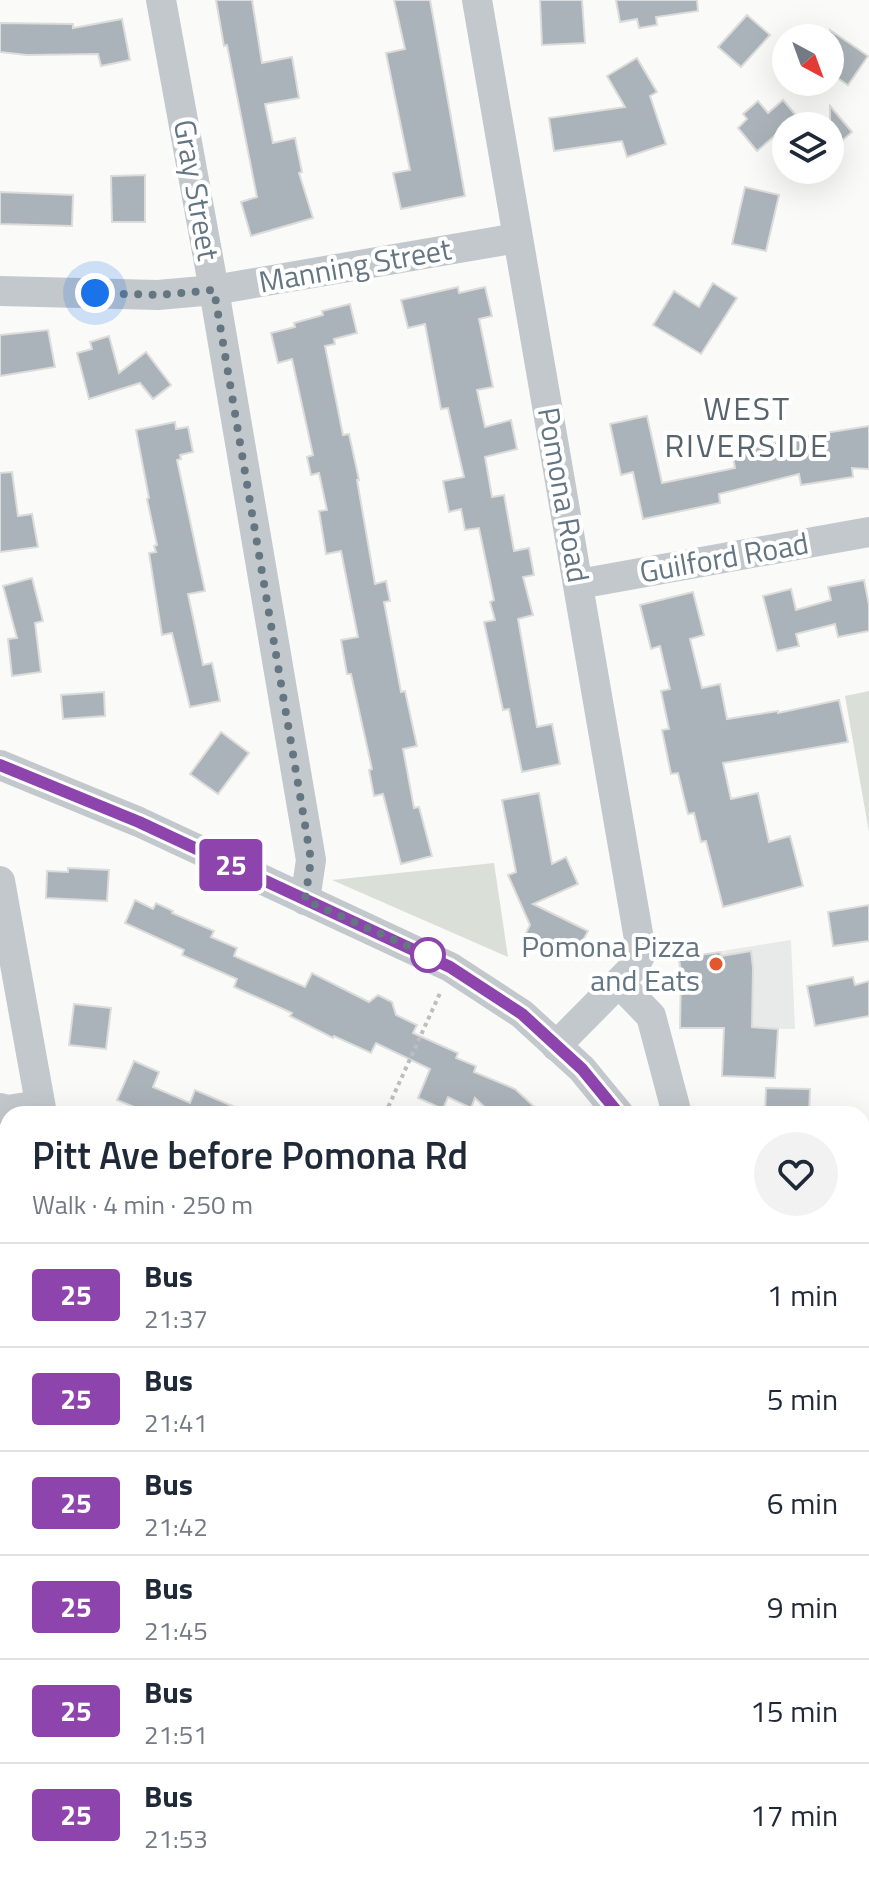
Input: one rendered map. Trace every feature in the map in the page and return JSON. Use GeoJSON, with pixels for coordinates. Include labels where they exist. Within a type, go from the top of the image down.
{"type":"FeatureCollection","features":[{"type":"Feature","properties":{"kind":"street","name":"Gray Street"},"geometry":{"type":"LineString","coordinates":[[161,0],[311,860],[305,900]]}},
{"type":"Feature","properties":{"kind":"street","name":"Pomona Road"},"geometry":{"type":"LineString","coordinates":[[477,0],[640,945],[640,956],[619,983],[556,1046]]}},
{"type":"Feature","properties":{"kind":"street","name":"Manning Street"},"geometry":{"type":"LineString","coordinates":[[0,291],[158,295],[214,290],[517,238]]}},
{"type":"Feature","properties":{"kind":"street","name":"Guilford Road"},"geometry":{"type":"LineString","coordinates":[[579,584],[869,532]]}},
{"type":"Feature","properties":{"kind":"street"},"geometry":{"type":"LineString","coordinates":[[2,774],[139,822],[450,967],[522,1014],[582,1069],[612,1106]]}},
{"type":"Feature","properties":{"kind":"street"},"geometry":{"type":"LineString","coordinates":[[0,881],[40,1106]]}},
{"type":"Feature","properties":{"kind":"street"},"geometry":{"type":"LineString","coordinates":[[619,983],[651,1016],[675,1106]]}},
{"type":"Feature","properties":{"kind":"path"},"geometry":{"type":"LineString","coordinates":[[389,1106],[437,1003],[450,967]]}},
{"type":"Feature","properties":{"kind":"shaded area"},"geometry":{"type":"Polygon","coordinates":[[[869,691],[869,832],[845,696],[869,691]]]}},
{"type":"Feature","properties":{"kind":"shaded area"},"geometry":{"type":"Polygon","coordinates":[[[494,863],[508,957],[332,880],[494,863]]]}},
{"type":"Feature","properties":{"kind":"shaded area"},"geometry":{"type":"Polygon","coordinates":[[[791,940],[795,1029],[683,1027],[678,958],[791,940]]]}},
{"type":"Feature","properties":{"kind":"building"},"geometry":{"type":"Polygon","coordinates":[[[216,0],[252,0],[262,63],[292,57],[299,98],[265,104],[273,143],[295,138],[302,172],[299,173],[313,218],[251,236],[241,202],[257,197],[216,0]]]}},
{"type":"Feature","properties":{"kind":"building"},"geometry":{"type":"Polygon","coordinates":[[[394,0],[430,0],[465,196],[401,209],[393,173],[410,170],[386,53],[405,49],[394,0]]]}},
{"type":"Feature","properties":{"kind":"building"},"geometry":{"type":"Polygon","coordinates":[[[540,0],[582,0],[585,43],[542,45],[540,0]]]}},
{"type":"Feature","properties":{"kind":"building"},"geometry":{"type":"Polygon","coordinates":[[[616,0],[697,0],[698,11],[656,17],[657,25],[639,28],[637,19],[620,22],[616,0]]]}},
{"type":"Feature","properties":{"kind":"building"},"geometry":{"type":"Polygon","coordinates":[[[747,15],[770,35],[741,67],[718,47],[747,15]]]}},
{"type":"Feature","properties":{"kind":"building"},"geometry":{"type":"Polygon","coordinates":[[[122,19],[130,60],[101,66],[98,54],[27,55],[0,52],[0,23],[73,24],[73,28],[122,19]]]}},
{"type":"Feature","properties":{"kind":"building"},"geometry":{"type":"Polygon","coordinates":[[[844,40],[868,56],[848,85],[844,82],[844,40]]]}},
{"type":"Feature","properties":{"kind":"building"},"geometry":{"type":"Polygon","coordinates":[[[637,58],[657,92],[650,96],[666,144],[627,157],[622,141],[554,151],[549,118],[625,107],[607,76],[637,58]]]}},
{"type":"Feature","properties":{"kind":"building"},"geometry":{"type":"Polygon","coordinates":[[[783,100],[793,112],[772,112],[772,138],[757,151],[738,128],[747,119],[743,114],[758,101],[768,113],[783,100]]]}},
{"type":"Feature","properties":{"kind":"building"},"geometry":{"type":"Polygon","coordinates":[[[844,123],[852,132],[844,139],[844,123]]]}},
{"type":"Feature","properties":{"kind":"building"},"geometry":{"type":"Polygon","coordinates":[[[145,175],[145,222],[112,222],[111,176],[145,175]]]}},
{"type":"Feature","properties":{"kind":"building"},"geometry":{"type":"Polygon","coordinates":[[[745,187],[779,195],[766,251],[732,244],[745,187]]]}},
{"type":"Feature","properties":{"kind":"building"},"geometry":{"type":"Polygon","coordinates":[[[0,192],[73,195],[72,226],[0,224],[0,192]]]}},
{"type":"Feature","properties":{"kind":"building"},"geometry":{"type":"Polygon","coordinates":[[[713,283],[737,298],[701,354],[653,325],[674,291],[699,307],[713,283]]]}},
{"type":"Feature","properties":{"kind":"building"},"geometry":{"type":"Polygon","coordinates":[[[458,287],[459,293],[485,287],[492,316],[479,319],[493,387],[477,390],[485,427],[511,420],[517,449],[485,457],[492,497],[504,495],[514,551],[529,548],[534,575],[523,577],[533,615],[518,619],[537,727],[552,724],[560,764],[522,772],[509,709],[503,710],[484,622],[495,620],[490,602],[494,600],[479,528],[465,530],[461,509],[449,512],[443,481],[464,477],[448,408],[441,409],[425,324],[408,328],[401,300],[458,287]]]}},
{"type":"Feature","properties":{"kind":"building"},"geometry":{"type":"Polygon","coordinates":[[[350,304],[357,333],[334,339],[335,344],[325,346],[343,435],[349,434],[359,480],[375,584],[386,581],[390,601],[384,602],[401,692],[405,691],[417,746],[403,749],[414,808],[419,807],[432,856],[401,864],[383,794],[374,796],[369,770],[372,769],[351,674],[347,674],[341,640],[358,637],[341,551],[326,554],[319,511],[327,510],[319,473],[311,475],[307,457],[313,455],[292,359],[278,363],[271,333],[323,315],[322,311],[350,304]]]}},
{"type":"Feature","properties":{"kind":"building"},"geometry":{"type":"Polygon","coordinates":[[[48,330],[55,367],[0,376],[0,335],[48,330]]]}},
{"type":"Feature","properties":{"kind":"building"},"geometry":{"type":"Polygon","coordinates":[[[109,336],[119,373],[146,352],[171,385],[153,399],[140,383],[89,399],[77,353],[92,349],[90,342],[109,336]]]}},
{"type":"Feature","properties":{"kind":"building"},"geometry":{"type":"Polygon","coordinates":[[[647,416],[662,483],[735,468],[732,453],[794,438],[869,426],[869,469],[852,468],[853,477],[801,485],[799,474],[719,494],[720,503],[643,519],[633,472],[621,475],[610,424],[647,416]]]}},
{"type":"Feature","properties":{"kind":"building"},"geometry":{"type":"Polygon","coordinates":[[[175,422],[176,429],[188,427],[193,452],[180,455],[181,459],[177,460],[205,591],[188,594],[203,665],[212,663],[220,701],[190,707],[172,633],[162,635],[149,553],[156,552],[154,546],[157,545],[136,430],[175,422]]]}},
{"type":"Feature","properties":{"kind":"building"},"geometry":{"type":"Polygon","coordinates":[[[12,472],[18,516],[32,514],[38,547],[0,552],[0,473],[12,472]]]}},
{"type":"Feature","properties":{"kind":"building"},"geometry":{"type":"Polygon","coordinates":[[[32,578],[43,621],[35,623],[41,672],[12,676],[8,639],[17,638],[3,586],[32,578]]]}},
{"type":"Feature","properties":{"kind":"building"},"geometry":{"type":"Polygon","coordinates":[[[864,580],[869,605],[869,631],[838,637],[835,624],[796,634],[799,646],[777,651],[763,596],[791,589],[796,610],[831,600],[828,587],[864,580]]]}},
{"type":"Feature","properties":{"kind":"building"},"geometry":{"type":"Polygon","coordinates":[[[693,592],[704,635],[690,639],[702,688],[720,684],[727,719],[778,713],[839,700],[848,742],[723,763],[731,799],[758,793],[769,842],[790,836],[803,886],[723,907],[706,841],[701,842],[694,813],[688,814],[678,773],[671,774],[662,730],[669,729],[661,691],[670,689],[660,646],[651,649],[640,605],[693,592]]]}},
{"type":"Feature","properties":{"kind":"building"},"geometry":{"type":"Polygon","coordinates":[[[104,692],[105,716],[63,719],[61,695],[104,692]]]}},
{"type":"Feature","properties":{"kind":"building"},"geometry":{"type":"Polygon","coordinates":[[[221,732],[249,753],[218,794],[190,774],[221,732]]]}},
{"type":"Feature","properties":{"kind":"building"},"geometry":{"type":"Polygon","coordinates":[[[539,793],[552,864],[566,857],[578,884],[533,904],[588,931],[575,956],[552,945],[549,952],[523,939],[530,925],[508,875],[516,872],[502,800],[539,793]]]}},
{"type":"Feature","properties":{"kind":"building"},"geometry":{"type":"Polygon","coordinates":[[[68,868],[109,870],[107,901],[46,898],[47,871],[68,872],[68,868]]]}},
{"type":"Feature","properties":{"kind":"building"},"geometry":{"type":"Polygon","coordinates":[[[135,900],[153,909],[156,903],[214,931],[211,937],[237,948],[234,956],[305,987],[312,973],[369,1002],[378,995],[392,1002],[396,1015],[417,1025],[413,1033],[458,1053],[456,1058],[476,1066],[474,1072],[515,1089],[533,1106],[484,1106],[475,1098],[472,1106],[467,1106],[448,1097],[444,1106],[436,1106],[418,1098],[430,1069],[376,1043],[371,1053],[333,1038],[290,1016],[292,1013],[234,987],[237,979],[182,955],[184,950],[125,923],[135,900]]]}},
{"type":"Feature","properties":{"kind":"building"},"geometry":{"type":"Polygon","coordinates":[[[869,905],[869,941],[833,946],[828,912],[869,905]]]}},
{"type":"Feature","properties":{"kind":"building"},"geometry":{"type":"Polygon","coordinates":[[[751,951],[752,1027],[778,1029],[775,1078],[722,1076],[724,1028],[680,1028],[679,958],[751,951]]]}},
{"type":"Feature","properties":{"kind":"building"},"geometry":{"type":"Polygon","coordinates":[[[853,977],[855,985],[869,981],[869,1016],[815,1026],[807,986],[853,977]]]}},
{"type":"Feature","properties":{"kind":"building"},"geometry":{"type":"Polygon","coordinates":[[[74,1004],[111,1008],[106,1049],[69,1045],[74,1004]]]}},
{"type":"Feature","properties":{"kind":"building"},"geometry":{"type":"Polygon","coordinates":[[[134,1061],[159,1072],[153,1087],[190,1103],[195,1090],[232,1106],[132,1106],[117,1100],[134,1061]]]}},
{"type":"Feature","properties":{"kind":"building"},"geometry":{"type":"Polygon","coordinates":[[[766,1088],[810,1089],[809,1106],[765,1106],[766,1088]]]}},
{"type":"Feature","properties":{"kind":"bus line","name":"25"},"geometry":{"type":"LineString","coordinates":[[0,765],[139,822],[450,967],[522,1014],[582,1069],[613,1106]]}},
{"type":"Feature","properties":{"kind":"place","name":"Pomona Pizza and Eats"},"geometry":{"type":"Point","coordinates":[716,964]}},
{"type":"Feature","properties":{"kind":"district","name":"WEST RIVERSIDE"},"geometry":{"type":"Point","coordinates":[747,428]}},
{"type":"Feature","properties":{"kind":"route"},"geometry":{"type":"LineString","coordinates":[[95,293],[158,295],[214,290],[311,860],[305,900],[428,955]]}}]}
